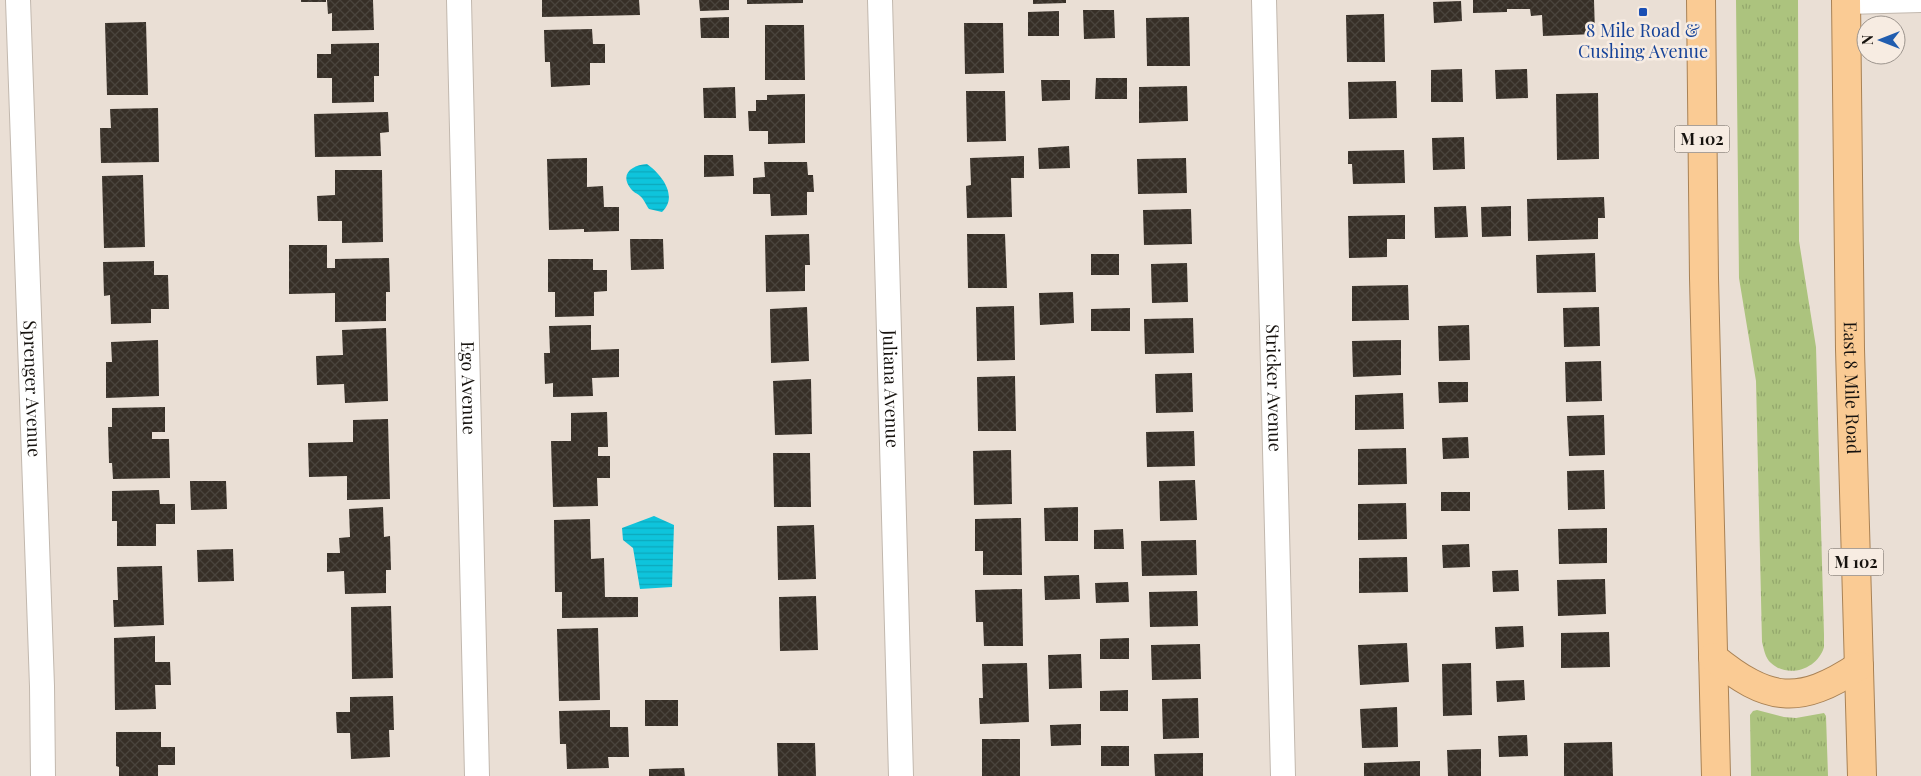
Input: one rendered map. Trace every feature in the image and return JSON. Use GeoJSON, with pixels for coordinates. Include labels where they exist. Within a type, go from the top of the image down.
{"type":"FeatureCollection","features":[{"type":"Feature","properties":{"kind":"highway","name":"M 102"},"geometry":{"type":"LineString","coordinates":[[1700,0],[1704,278],[1716,776]]}},
{"type":"Feature","properties":{"kind":"highway","name":"East 8 Mile Road"},"geometry":{"type":"LineString","coordinates":[[1846,1],[1850,349],[1862,776]]}},
{"type":"Feature","properties":{"kind":"highway"},"geometry":{"type":"LineString","coordinates":[[1713,657],[1753,685],[1770,691],[1788,693],[1805,692],[1820,688],[1836,681],[1859,666]]}},
{"type":"Feature","properties":{"kind":"street","name":"Sprenger Avenue"},"geometry":{"type":"LineString","coordinates":[[18,0],[41,676],[42,776]]}},
{"type":"Feature","properties":{"kind":"street","name":"Ego Avenue"},"geometry":{"type":"LineString","coordinates":[[458,0],[477,776]]}},
{"type":"Feature","properties":{"kind":"street","name":"Juliana Avenue"},"geometry":{"type":"LineString","coordinates":[[880,0],[901,776]]}},
{"type":"Feature","properties":{"kind":"street","name":"Stricker Avenue"},"geometry":{"type":"LineString","coordinates":[[1264,0],[1283,776]]}},
{"type":"Feature","properties":{"kind":"street"},"geometry":{"type":"LineString","coordinates":[[1846,1],[1921,0]]}},
{"type":"Feature","properties":{"kind":"green space"},"geometry":{"type":"Polygon","coordinates":[[[1736,0],[1798,0],[1799,241],[1816,347],[1824,647],[1816,661],[1809,666],[1794,671],[1778,668],[1771,663],[1766,656],[1762,642],[1756,381],[1739,278],[1736,0]]]}},
{"type":"Feature","properties":{"kind":"green space"},"geometry":{"type":"Polygon","coordinates":[[[1757,710],[1796,718],[1824,713],[1826,716],[1828,776],[1751,776],[1750,715],[1753,711],[1757,710]]]}},
{"type":"Feature","properties":{"kind":"water"},"geometry":{"type":"Polygon","coordinates":[[[647,164],[658,173],[668,192],[667,206],[662,212],[649,209],[643,199],[632,190],[626,179],[632,168],[647,164]]]}},
{"type":"Feature","properties":{"kind":"water"},"geometry":{"type":"Polygon","coordinates":[[[654,516],[674,525],[672,587],[640,589],[633,548],[623,540],[622,528],[654,516]]]}},
{"type":"Feature","properties":{"kind":"building"},"geometry":{"type":"Polygon","coordinates":[[[301,0],[326,0],[326,2],[301,2],[301,0]]]}},
{"type":"Feature","properties":{"kind":"building"},"geometry":{"type":"Polygon","coordinates":[[[327,0],[373,0],[374,30],[332,31],[332,13],[328,14],[327,0]]]}},
{"type":"Feature","properties":{"kind":"building"},"geometry":{"type":"Polygon","coordinates":[[[542,0],[639,0],[640,15],[542,17],[542,0]]]}},
{"type":"Feature","properties":{"kind":"building"},"geometry":{"type":"Polygon","coordinates":[[[699,0],[729,0],[729,10],[700,11],[699,0]]]}},
{"type":"Feature","properties":{"kind":"building"},"geometry":{"type":"Polygon","coordinates":[[[747,0],[803,0],[803,3],[747,4],[747,0]]]}},
{"type":"Feature","properties":{"kind":"building"},"geometry":{"type":"Polygon","coordinates":[[[1033,0],[1066,0],[1066,3],[1033,4],[1033,0]]]}},
{"type":"Feature","properties":{"kind":"building"},"geometry":{"type":"Polygon","coordinates":[[[1473,0],[1594,0],[1595,34],[1543,36],[1542,15],[1531,16],[1530,9],[1507,9],[1507,12],[1473,13],[1473,0]]]}},
{"type":"Feature","properties":{"kind":"building"},"geometry":{"type":"Polygon","coordinates":[[[1461,1],[1462,21],[1434,23],[1433,2],[1461,1]]]}},
{"type":"Feature","properties":{"kind":"building"},"geometry":{"type":"Polygon","coordinates":[[[1083,10],[1114,10],[1115,38],[1084,39],[1083,10]]]}},
{"type":"Feature","properties":{"kind":"building"},"geometry":{"type":"Polygon","coordinates":[[[1059,11],[1059,36],[1028,36],[1028,12],[1059,11]]]}},
{"type":"Feature","properties":{"kind":"building"},"geometry":{"type":"Polygon","coordinates":[[[1384,14],[1385,62],[1347,62],[1346,15],[1384,14]]]}},
{"type":"Feature","properties":{"kind":"building"},"geometry":{"type":"Polygon","coordinates":[[[729,17],[729,38],[701,38],[700,18],[729,17]]]}},
{"type":"Feature","properties":{"kind":"building"},"geometry":{"type":"Polygon","coordinates":[[[1189,17],[1190,66],[1147,66],[1146,18],[1189,17]]]}},
{"type":"Feature","properties":{"kind":"building"},"geometry":{"type":"Polygon","coordinates":[[[146,22],[148,95],[107,95],[105,23],[146,22]]]}},
{"type":"Feature","properties":{"kind":"building"},"geometry":{"type":"Polygon","coordinates":[[[964,23],[1003,23],[1004,73],[965,74],[964,23]]]}},
{"type":"Feature","properties":{"kind":"building"},"geometry":{"type":"Polygon","coordinates":[[[765,25],[804,25],[805,80],[765,80],[765,25]]]}},
{"type":"Feature","properties":{"kind":"building"},"geometry":{"type":"Polygon","coordinates":[[[592,29],[593,44],[605,44],[605,63],[590,63],[590,85],[551,87],[550,62],[545,62],[544,30],[592,29]]]}},
{"type":"Feature","properties":{"kind":"building"},"geometry":{"type":"Polygon","coordinates":[[[379,43],[379,76],[374,76],[374,102],[332,103],[332,78],[317,78],[317,54],[331,54],[331,44],[379,43]]]}},
{"type":"Feature","properties":{"kind":"building"},"geometry":{"type":"Polygon","coordinates":[[[1462,69],[1463,102],[1431,102],[1431,70],[1462,69]]]}},
{"type":"Feature","properties":{"kind":"building"},"geometry":{"type":"Polygon","coordinates":[[[1527,69],[1528,98],[1496,99],[1495,70],[1527,69]]]}},
{"type":"Feature","properties":{"kind":"building"},"geometry":{"type":"Polygon","coordinates":[[[1096,78],[1127,78],[1127,99],[1095,99],[1096,78]]]}},
{"type":"Feature","properties":{"kind":"building"},"geometry":{"type":"Polygon","coordinates":[[[1041,80],[1070,80],[1070,100],[1042,101],[1041,80]]]}},
{"type":"Feature","properties":{"kind":"building"},"geometry":{"type":"Polygon","coordinates":[[[1396,81],[1397,118],[1349,119],[1348,82],[1396,81]]]}},
{"type":"Feature","properties":{"kind":"building"},"geometry":{"type":"Polygon","coordinates":[[[1187,86],[1188,121],[1139,123],[1139,87],[1187,86]]]}},
{"type":"Feature","properties":{"kind":"building"},"geometry":{"type":"Polygon","coordinates":[[[735,87],[736,118],[704,118],[703,88],[735,87]]]}},
{"type":"Feature","properties":{"kind":"building"},"geometry":{"type":"Polygon","coordinates":[[[966,91],[1005,91],[1006,141],[967,142],[966,91]]]}},
{"type":"Feature","properties":{"kind":"building"},"geometry":{"type":"Polygon","coordinates":[[[1598,93],[1599,159],[1557,160],[1556,94],[1598,93]]]}},
{"type":"Feature","properties":{"kind":"building"},"geometry":{"type":"Polygon","coordinates":[[[805,94],[805,143],[768,144],[768,131],[749,131],[748,111],[756,111],[756,100],[767,100],[767,95],[805,94]]]}},
{"type":"Feature","properties":{"kind":"building"},"geometry":{"type":"Polygon","coordinates":[[[158,108],[159,162],[101,163],[100,128],[111,128],[110,109],[158,108]]]}},
{"type":"Feature","properties":{"kind":"building"},"geometry":{"type":"Polygon","coordinates":[[[388,112],[389,132],[380,133],[381,156],[315,157],[314,114],[388,112]]]}},
{"type":"Feature","properties":{"kind":"building"},"geometry":{"type":"Polygon","coordinates":[[[1464,137],[1465,169],[1433,170],[1432,138],[1464,137]]]}},
{"type":"Feature","properties":{"kind":"building"},"geometry":{"type":"Polygon","coordinates":[[[1069,146],[1070,168],[1039,169],[1038,148],[1069,146]]]}},
{"type":"Feature","properties":{"kind":"building"},"geometry":{"type":"Polygon","coordinates":[[[1404,150],[1405,183],[1353,184],[1352,164],[1348,164],[1348,151],[1404,150]]]}},
{"type":"Feature","properties":{"kind":"building"},"geometry":{"type":"Polygon","coordinates":[[[704,155],[733,155],[734,176],[704,177],[704,155]]]}},
{"type":"Feature","properties":{"kind":"building"},"geometry":{"type":"Polygon","coordinates":[[[1024,156],[1024,178],[1011,178],[1012,217],[967,218],[966,186],[971,185],[970,158],[1024,156]]]}},
{"type":"Feature","properties":{"kind":"building"},"geometry":{"type":"Polygon","coordinates":[[[587,158],[587,187],[603,186],[604,207],[619,207],[619,231],[549,230],[547,159],[587,158]]]}},
{"type":"Feature","properties":{"kind":"building"},"geometry":{"type":"Polygon","coordinates":[[[1186,158],[1187,193],[1138,194],[1137,159],[1186,158]]]}},
{"type":"Feature","properties":{"kind":"building"},"geometry":{"type":"Polygon","coordinates":[[[764,162],[807,162],[808,175],[813,175],[814,192],[807,192],[807,215],[771,216],[770,194],[753,194],[753,178],[765,177],[764,162]]]}},
{"type":"Feature","properties":{"kind":"building"},"geometry":{"type":"Polygon","coordinates":[[[335,170],[382,170],[383,242],[342,243],[342,221],[318,221],[317,196],[335,195],[335,170]]]}},
{"type":"Feature","properties":{"kind":"building"},"geometry":{"type":"Polygon","coordinates":[[[143,175],[145,247],[104,248],[102,176],[143,175]]]}},
{"type":"Feature","properties":{"kind":"building"},"geometry":{"type":"Polygon","coordinates":[[[1604,197],[1605,218],[1598,218],[1598,239],[1528,241],[1527,199],[1604,197]]]}},
{"type":"Feature","properties":{"kind":"building"},"geometry":{"type":"Polygon","coordinates":[[[1466,206],[1468,237],[1435,238],[1434,207],[1466,206]]]}},
{"type":"Feature","properties":{"kind":"building"},"geometry":{"type":"Polygon","coordinates":[[[1511,206],[1511,236],[1482,237],[1481,207],[1511,206]]]}},
{"type":"Feature","properties":{"kind":"building"},"geometry":{"type":"Polygon","coordinates":[[[1191,209],[1192,244],[1144,245],[1143,210],[1191,209]]]}},
{"type":"Feature","properties":{"kind":"building"},"geometry":{"type":"Polygon","coordinates":[[[1405,215],[1405,239],[1387,239],[1387,257],[1349,258],[1348,216],[1405,215]]]}},
{"type":"Feature","properties":{"kind":"building"},"geometry":{"type":"Polygon","coordinates":[[[809,234],[810,265],[805,265],[805,291],[766,292],[765,235],[809,234]]]}},
{"type":"Feature","properties":{"kind":"building"},"geometry":{"type":"Polygon","coordinates":[[[967,234],[1005,234],[1007,288],[968,288],[967,234]]]}},
{"type":"Feature","properties":{"kind":"building"},"geometry":{"type":"Polygon","coordinates":[[[630,239],[663,239],[664,269],[631,270],[630,239]]]}},
{"type":"Feature","properties":{"kind":"building"},"geometry":{"type":"Polygon","coordinates":[[[289,245],[327,245],[327,268],[335,268],[335,259],[389,258],[390,292],[386,292],[386,321],[335,322],[335,293],[289,294],[289,245]]]}},
{"type":"Feature","properties":{"kind":"building"},"geometry":{"type":"Polygon","coordinates":[[[1595,253],[1596,292],[1537,293],[1536,255],[1595,253]]]}},
{"type":"Feature","properties":{"kind":"building"},"geometry":{"type":"Polygon","coordinates":[[[1091,254],[1119,254],[1119,275],[1091,275],[1091,254]]]}},
{"type":"Feature","properties":{"kind":"building"},"geometry":{"type":"Polygon","coordinates":[[[548,259],[593,259],[593,270],[607,270],[607,291],[594,292],[594,316],[555,317],[555,292],[548,292],[548,259]]]}},
{"type":"Feature","properties":{"kind":"building"},"geometry":{"type":"Polygon","coordinates":[[[154,261],[154,275],[168,275],[169,309],[151,309],[151,323],[111,324],[110,295],[104,296],[103,262],[154,261]]]}},
{"type":"Feature","properties":{"kind":"building"},"geometry":{"type":"Polygon","coordinates":[[[1187,263],[1188,302],[1152,303],[1151,264],[1187,263]]]}},
{"type":"Feature","properties":{"kind":"building"},"geometry":{"type":"Polygon","coordinates":[[[1408,285],[1409,320],[1352,321],[1352,286],[1408,285]]]}},
{"type":"Feature","properties":{"kind":"building"},"geometry":{"type":"Polygon","coordinates":[[[1073,292],[1074,323],[1040,325],[1039,293],[1073,292]]]}},
{"type":"Feature","properties":{"kind":"building"},"geometry":{"type":"Polygon","coordinates":[[[1014,306],[1015,360],[977,361],[976,307],[1014,306]]]}},
{"type":"Feature","properties":{"kind":"building"},"geometry":{"type":"Polygon","coordinates":[[[807,307],[809,361],[771,363],[770,309],[807,307]]]}},
{"type":"Feature","properties":{"kind":"building"},"geometry":{"type":"Polygon","coordinates":[[[1599,307],[1600,346],[1564,347],[1563,308],[1599,307]]]}},
{"type":"Feature","properties":{"kind":"building"},"geometry":{"type":"Polygon","coordinates":[[[1130,308],[1130,331],[1091,331],[1091,309],[1130,308]]]}},
{"type":"Feature","properties":{"kind":"building"},"geometry":{"type":"Polygon","coordinates":[[[1193,318],[1194,353],[1145,354],[1144,319],[1193,318]]]}},
{"type":"Feature","properties":{"kind":"building"},"geometry":{"type":"Polygon","coordinates":[[[591,325],[591,350],[619,349],[619,377],[592,378],[593,396],[553,397],[553,383],[545,384],[544,353],[550,353],[549,326],[591,325]]]}},
{"type":"Feature","properties":{"kind":"building"},"geometry":{"type":"Polygon","coordinates":[[[1469,325],[1470,360],[1439,361],[1438,326],[1469,325]]]}},
{"type":"Feature","properties":{"kind":"building"},"geometry":{"type":"Polygon","coordinates":[[[386,328],[388,401],[345,403],[344,384],[317,385],[316,356],[343,355],[342,330],[386,328]]]}},
{"type":"Feature","properties":{"kind":"building"},"geometry":{"type":"Polygon","coordinates":[[[158,340],[159,396],[106,398],[106,362],[112,362],[111,342],[158,340]]]}},
{"type":"Feature","properties":{"kind":"building"},"geometry":{"type":"Polygon","coordinates":[[[1401,340],[1401,375],[1353,377],[1352,341],[1401,340]]]}},
{"type":"Feature","properties":{"kind":"building"},"geometry":{"type":"Polygon","coordinates":[[[1601,361],[1602,401],[1566,402],[1565,362],[1601,361]]]}},
{"type":"Feature","properties":{"kind":"building"},"geometry":{"type":"Polygon","coordinates":[[[1192,373],[1193,412],[1156,413],[1155,374],[1192,373]]]}},
{"type":"Feature","properties":{"kind":"building"},"geometry":{"type":"Polygon","coordinates":[[[1015,376],[1016,431],[978,431],[977,377],[1015,376]]]}},
{"type":"Feature","properties":{"kind":"building"},"geometry":{"type":"Polygon","coordinates":[[[811,379],[812,434],[775,435],[773,381],[811,379]]]}},
{"type":"Feature","properties":{"kind":"building"},"geometry":{"type":"Polygon","coordinates":[[[1438,382],[1468,382],[1468,402],[1439,403],[1438,382]]]}},
{"type":"Feature","properties":{"kind":"building"},"geometry":{"type":"Polygon","coordinates":[[[1403,393],[1404,429],[1355,430],[1355,395],[1403,393]]]}},
{"type":"Feature","properties":{"kind":"building"},"geometry":{"type":"Polygon","coordinates":[[[165,407],[165,432],[152,432],[152,439],[169,439],[170,478],[113,479],[112,463],[109,463],[108,427],[112,427],[112,408],[165,407]]]}},
{"type":"Feature","properties":{"kind":"building"},"geometry":{"type":"Polygon","coordinates":[[[607,412],[608,447],[598,447],[598,456],[610,456],[610,478],[597,478],[598,506],[553,507],[551,441],[571,441],[571,413],[607,412]]]}},
{"type":"Feature","properties":{"kind":"building"},"geometry":{"type":"Polygon","coordinates":[[[1604,415],[1605,455],[1569,456],[1567,416],[1604,415]]]}},
{"type":"Feature","properties":{"kind":"building"},"geometry":{"type":"Polygon","coordinates":[[[388,419],[390,499],[347,500],[347,476],[309,477],[308,443],[353,442],[353,420],[388,419]]]}},
{"type":"Feature","properties":{"kind":"building"},"geometry":{"type":"Polygon","coordinates":[[[1194,431],[1195,466],[1147,467],[1146,432],[1194,431]]]}},
{"type":"Feature","properties":{"kind":"building"},"geometry":{"type":"Polygon","coordinates":[[[1468,437],[1469,458],[1443,459],[1442,438],[1468,437]]]}},
{"type":"Feature","properties":{"kind":"building"},"geometry":{"type":"Polygon","coordinates":[[[1406,448],[1407,484],[1358,485],[1358,449],[1406,448]]]}},
{"type":"Feature","properties":{"kind":"building"},"geometry":{"type":"Polygon","coordinates":[[[1011,450],[1012,504],[974,505],[973,451],[1011,450]]]}},
{"type":"Feature","properties":{"kind":"building"},"geometry":{"type":"Polygon","coordinates":[[[773,453],[810,453],[811,507],[774,507],[773,453]]]}},
{"type":"Feature","properties":{"kind":"building"},"geometry":{"type":"Polygon","coordinates":[[[1604,470],[1605,509],[1568,510],[1567,471],[1604,470]]]}},
{"type":"Feature","properties":{"kind":"building"},"geometry":{"type":"Polygon","coordinates":[[[1195,480],[1197,520],[1160,521],[1159,481],[1195,480]]]}},
{"type":"Feature","properties":{"kind":"building"},"geometry":{"type":"Polygon","coordinates":[[[190,481],[226,481],[227,509],[191,510],[190,481]]]}},
{"type":"Feature","properties":{"kind":"building"},"geometry":{"type":"Polygon","coordinates":[[[159,490],[160,504],[175,504],[175,524],[156,524],[156,546],[117,546],[117,521],[112,521],[112,491],[159,490]]]}},
{"type":"Feature","properties":{"kind":"building"},"geometry":{"type":"Polygon","coordinates":[[[1441,492],[1470,492],[1470,511],[1441,511],[1441,492]]]}},
{"type":"Feature","properties":{"kind":"building"},"geometry":{"type":"Polygon","coordinates":[[[1406,503],[1407,539],[1358,540],[1358,504],[1406,503]]]}},
{"type":"Feature","properties":{"kind":"building"},"geometry":{"type":"Polygon","coordinates":[[[383,507],[384,537],[390,536],[391,570],[386,570],[386,593],[345,594],[344,571],[327,572],[327,553],[340,553],[339,538],[350,537],[349,509],[383,507]]]}},
{"type":"Feature","properties":{"kind":"building"},"geometry":{"type":"Polygon","coordinates":[[[1078,507],[1078,541],[1045,541],[1044,508],[1078,507]]]}},
{"type":"Feature","properties":{"kind":"building"},"geometry":{"type":"Polygon","coordinates":[[[1021,518],[1022,575],[983,575],[983,551],[975,551],[975,519],[1021,518]]]}},
{"type":"Feature","properties":{"kind":"building"},"geometry":{"type":"Polygon","coordinates":[[[590,519],[591,559],[604,558],[605,597],[638,597],[638,617],[562,618],[562,592],[555,592],[554,520],[590,519]]]}},
{"type":"Feature","properties":{"kind":"building"},"geometry":{"type":"Polygon","coordinates":[[[814,525],[816,579],[778,580],[777,526],[814,525]]]}},
{"type":"Feature","properties":{"kind":"building"},"geometry":{"type":"Polygon","coordinates":[[[1607,528],[1607,563],[1559,564],[1558,529],[1607,528]]]}},
{"type":"Feature","properties":{"kind":"building"},"geometry":{"type":"Polygon","coordinates":[[[1123,529],[1124,549],[1094,549],[1094,530],[1123,529]]]}},
{"type":"Feature","properties":{"kind":"building"},"geometry":{"type":"Polygon","coordinates":[[[1196,540],[1197,575],[1142,576],[1141,541],[1196,540]]]}},
{"type":"Feature","properties":{"kind":"building"},"geometry":{"type":"Polygon","coordinates":[[[1469,544],[1470,567],[1443,568],[1442,545],[1469,544]]]}},
{"type":"Feature","properties":{"kind":"building"},"geometry":{"type":"Polygon","coordinates":[[[233,549],[234,581],[198,582],[197,550],[233,549]]]}},
{"type":"Feature","properties":{"kind":"building"},"geometry":{"type":"Polygon","coordinates":[[[1407,557],[1408,592],[1359,593],[1359,558],[1407,557]]]}},
{"type":"Feature","properties":{"kind":"building"},"geometry":{"type":"Polygon","coordinates":[[[162,566],[164,625],[114,627],[113,600],[118,600],[117,567],[162,566]]]}},
{"type":"Feature","properties":{"kind":"building"},"geometry":{"type":"Polygon","coordinates":[[[1518,570],[1519,591],[1493,592],[1492,571],[1518,570]]]}},
{"type":"Feature","properties":{"kind":"building"},"geometry":{"type":"Polygon","coordinates":[[[1079,575],[1080,599],[1045,600],[1044,576],[1079,575]]]}},
{"type":"Feature","properties":{"kind":"building"},"geometry":{"type":"Polygon","coordinates":[[[1605,579],[1606,614],[1558,616],[1557,580],[1605,579]]]}},
{"type":"Feature","properties":{"kind":"building"},"geometry":{"type":"Polygon","coordinates":[[[1128,582],[1129,602],[1096,603],[1095,583],[1128,582]]]}},
{"type":"Feature","properties":{"kind":"building"},"geometry":{"type":"Polygon","coordinates":[[[1022,589],[1023,646],[984,646],[983,622],[976,622],[975,590],[1022,589]]]}},
{"type":"Feature","properties":{"kind":"building"},"geometry":{"type":"Polygon","coordinates":[[[1197,591],[1198,626],[1150,627],[1149,592],[1197,591]]]}},
{"type":"Feature","properties":{"kind":"building"},"geometry":{"type":"Polygon","coordinates":[[[816,596],[818,650],[780,651],[779,597],[816,596]]]}},
{"type":"Feature","properties":{"kind":"building"},"geometry":{"type":"Polygon","coordinates":[[[391,606],[393,678],[352,679],[351,607],[391,606]]]}},
{"type":"Feature","properties":{"kind":"building"},"geometry":{"type":"Polygon","coordinates":[[[1523,626],[1524,647],[1496,649],[1495,627],[1523,626]]]}},
{"type":"Feature","properties":{"kind":"building"},"geometry":{"type":"Polygon","coordinates":[[[598,628],[600,700],[559,701],[557,629],[598,628]]]}},
{"type":"Feature","properties":{"kind":"building"},"geometry":{"type":"Polygon","coordinates":[[[1609,632],[1610,667],[1561,668],[1561,633],[1609,632]]]}},
{"type":"Feature","properties":{"kind":"building"},"geometry":{"type":"Polygon","coordinates":[[[155,636],[155,662],[170,662],[171,685],[155,685],[156,709],[115,710],[114,638],[155,636]]]}},
{"type":"Feature","properties":{"kind":"building"},"geometry":{"type":"Polygon","coordinates":[[[1129,638],[1129,659],[1100,659],[1100,639],[1129,638]]]}},
{"type":"Feature","properties":{"kind":"building"},"geometry":{"type":"Polygon","coordinates":[[[1407,643],[1409,682],[1360,685],[1358,645],[1407,643]]]}},
{"type":"Feature","properties":{"kind":"building"},"geometry":{"type":"Polygon","coordinates":[[[1200,644],[1201,679],[1152,680],[1151,645],[1200,644]]]}},
{"type":"Feature","properties":{"kind":"building"},"geometry":{"type":"Polygon","coordinates":[[[1081,654],[1082,688],[1049,689],[1048,655],[1081,654]]]}},
{"type":"Feature","properties":{"kind":"building"},"geometry":{"type":"Polygon","coordinates":[[[1027,663],[1029,722],[980,724],[979,698],[983,698],[982,664],[1027,663]]]}},
{"type":"Feature","properties":{"kind":"building"},"geometry":{"type":"Polygon","coordinates":[[[1471,663],[1472,715],[1443,716],[1442,664],[1471,663]]]}},
{"type":"Feature","properties":{"kind":"building"},"geometry":{"type":"Polygon","coordinates":[[[1524,680],[1525,700],[1497,702],[1496,681],[1524,680]]]}},
{"type":"Feature","properties":{"kind":"building"},"geometry":{"type":"Polygon","coordinates":[[[1128,690],[1128,711],[1100,711],[1100,691],[1128,690]]]}},
{"type":"Feature","properties":{"kind":"building"},"geometry":{"type":"Polygon","coordinates":[[[393,696],[394,730],[389,730],[390,757],[351,759],[350,733],[337,733],[336,712],[350,712],[350,697],[393,696]]]}},
{"type":"Feature","properties":{"kind":"building"},"geometry":{"type":"Polygon","coordinates":[[[1198,698],[1199,738],[1163,739],[1162,699],[1198,698]]]}},
{"type":"Feature","properties":{"kind":"building"},"geometry":{"type":"Polygon","coordinates":[[[645,700],[678,700],[678,726],[645,726],[645,700]]]}},
{"type":"Feature","properties":{"kind":"building"},"geometry":{"type":"Polygon","coordinates":[[[1397,707],[1398,747],[1362,748],[1360,709],[1397,707]]]}},
{"type":"Feature","properties":{"kind":"building"},"geometry":{"type":"Polygon","coordinates":[[[610,710],[610,727],[628,727],[629,757],[608,757],[609,768],[567,769],[566,744],[560,744],[559,711],[610,710]]]}},
{"type":"Feature","properties":{"kind":"building"},"geometry":{"type":"Polygon","coordinates":[[[1081,724],[1081,745],[1051,746],[1050,725],[1081,724]]]}},
{"type":"Feature","properties":{"kind":"building"},"geometry":{"type":"Polygon","coordinates":[[[116,732],[161,732],[161,747],[175,747],[175,765],[158,765],[158,776],[119,776],[119,767],[116,766],[116,732]]]}},
{"type":"Feature","properties":{"kind":"building"},"geometry":{"type":"Polygon","coordinates":[[[1527,735],[1528,756],[1499,757],[1498,736],[1527,735]]]}},
{"type":"Feature","properties":{"kind":"building"},"geometry":{"type":"Polygon","coordinates":[[[982,739],[1020,739],[1020,776],[982,776],[982,739]]]}},
{"type":"Feature","properties":{"kind":"building"},"geometry":{"type":"Polygon","coordinates":[[[1612,742],[1613,776],[1564,776],[1564,743],[1612,742]]]}},
{"type":"Feature","properties":{"kind":"building"},"geometry":{"type":"Polygon","coordinates":[[[777,743],[815,743],[816,776],[778,776],[777,743]]]}},
{"type":"Feature","properties":{"kind":"building"},"geometry":{"type":"Polygon","coordinates":[[[1101,746],[1129,746],[1129,766],[1101,766],[1101,746]]]}},
{"type":"Feature","properties":{"kind":"building"},"geometry":{"type":"Polygon","coordinates":[[[1481,749],[1481,776],[1448,776],[1447,750],[1481,749]]]}},
{"type":"Feature","properties":{"kind":"building"},"geometry":{"type":"Polygon","coordinates":[[[1203,753],[1203,776],[1155,776],[1154,754],[1203,753]]]}},
{"type":"Feature","properties":{"kind":"building"},"geometry":{"type":"Polygon","coordinates":[[[1420,761],[1420,776],[1364,776],[1364,763],[1420,761]]]}},
{"type":"Feature","properties":{"kind":"building"},"geometry":{"type":"Polygon","coordinates":[[[684,768],[685,776],[649,776],[649,769],[684,768]]]}},
{"type":"Feature","properties":{"kind":"place","name":"8 Mile Road & Cushing Avenue"},"geometry":{"type":"Point","coordinates":[1643,12]}}]}
